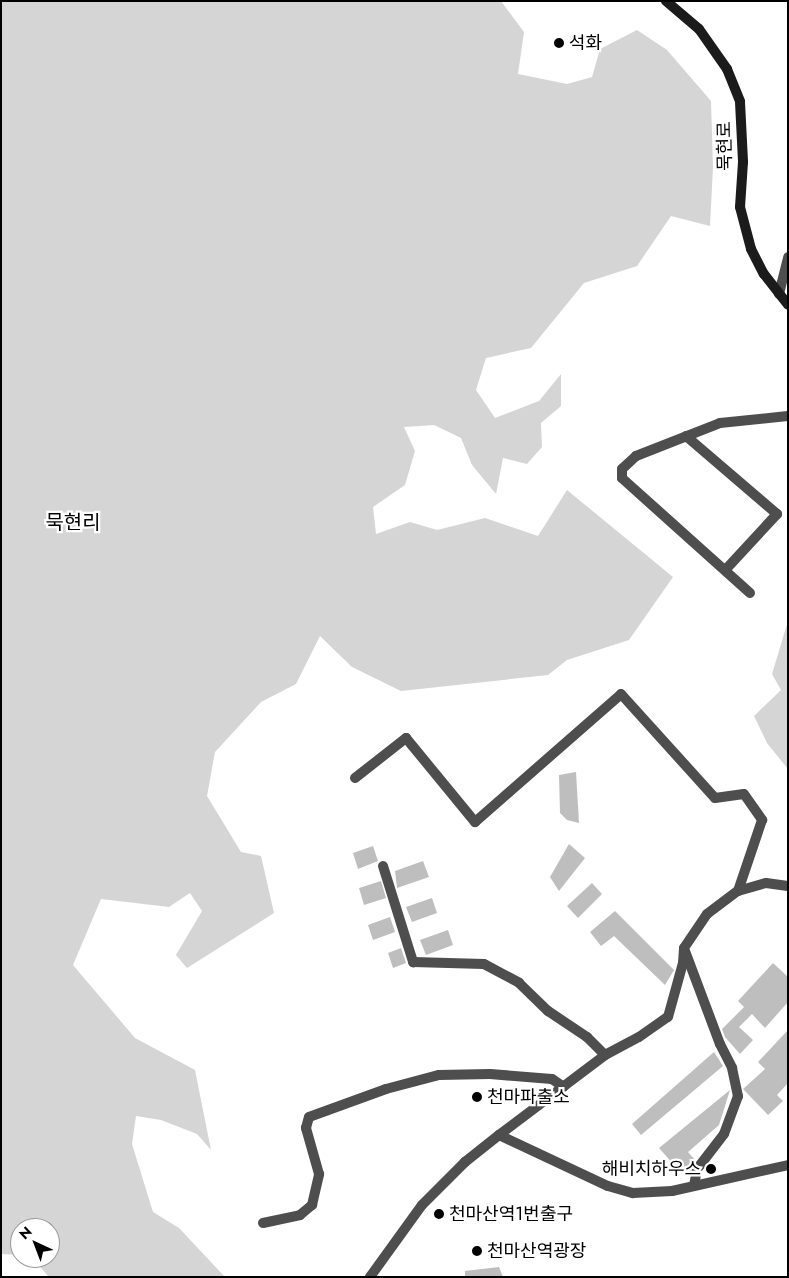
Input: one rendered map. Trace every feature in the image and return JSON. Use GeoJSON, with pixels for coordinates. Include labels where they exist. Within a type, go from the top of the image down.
{"type":"FeatureCollection","features":[{"type":"Feature","properties":{"kind":"street","name":"묵현로"},"geometry":{"type":"LineString","coordinates":[[666,1],[699,29],[727,69],[740,102],[744,162],[740,207],[751,249],[764,274],[788,305]]}},
{"type":"Feature","properties":{"kind":"street"},"geometry":{"type":"LineString","coordinates":[[779,294],[788,257]]}},
{"type":"Feature","properties":{"kind":"street"},"geometry":{"type":"LineString","coordinates":[[750,593],[726,569],[622,478],[622,469],[636,456],[720,423],[788,416]]}},
{"type":"Feature","properties":{"kind":"street"},"geometry":{"type":"LineString","coordinates":[[686,436],[777,514],[726,569]]}},
{"type":"Feature","properties":{"kind":"street"},"geometry":{"type":"LineString","coordinates":[[355,778],[406,738],[475,822],[621,694],[715,798],[744,794],[762,820],[738,890]]}},
{"type":"Feature","properties":{"kind":"street"},"geometry":{"type":"LineString","coordinates":[[383,866],[413,962],[484,964],[519,983],[548,1011],[587,1037],[605,1055]]}},
{"type":"Feature","properties":{"kind":"street"},"geometry":{"type":"LineString","coordinates":[[370,1277],[422,1205],[465,1162],[605,1055],[640,1037],[668,1017],[683,963],[684,948],[707,914],[738,890],[766,883],[788,886]]}},
{"type":"Feature","properties":{"kind":"street"},"geometry":{"type":"LineString","coordinates":[[684,948],[705,996],[720,1044],[732,1068],[738,1096],[724,1134],[696,1169],[694,1186]]}},
{"type":"Feature","properties":{"kind":"street"},"geometry":{"type":"LineString","coordinates":[[263,1223],[300,1215],[312,1205],[320,1174],[306,1128],[310,1117],[386,1089],[440,1075],[490,1074],[552,1079],[564,1087]]}},
{"type":"Feature","properties":{"kind":"street"},"geometry":{"type":"LineString","coordinates":[[499,1135],[617,1190],[633,1193],[672,1191],[788,1165]]}},
{"type":"Feature","properties":{"kind":"shaded area"},"geometry":{"type":"Polygon","coordinates":[[[1,1],[501,1],[524,32],[518,74],[567,84],[592,77],[600,49],[637,30],[667,50],[711,101],[713,168],[710,226],[671,216],[637,266],[584,283],[531,348],[486,358],[476,390],[495,418],[539,401],[561,374],[561,406],[541,423],[542,447],[527,464],[503,458],[496,494],[472,465],[461,438],[434,425],[404,427],[415,451],[405,485],[373,507],[376,534],[410,522],[437,530],[485,518],[538,536],[567,490],[673,577],[629,640],[567,660],[548,675],[401,691],[352,667],[320,636],[296,684],[261,702],[215,752],[207,796],[241,852],[261,856],[274,913],[187,968],[176,955],[202,911],[190,893],[169,907],[101,899],[73,965],[135,1038],[195,1070],[211,1150],[197,1134],[161,1120],[136,1116],[132,1144],[153,1212],[179,1228],[225,1277],[49,1277],[41,1268],[60,1268],[60,1218],[10,1218],[10,1254],[1,1254],[1,1]]]}},
{"type":"Feature","properties":{"kind":"shaded area"},"geometry":{"type":"Polygon","coordinates":[[[788,621],[787,768],[767,743],[754,716],[781,690],[772,674],[788,621]]]}},
{"type":"Feature","properties":{"kind":"building"},"geometry":{"type":"Polygon","coordinates":[[[576,772],[579,823],[567,820],[560,813],[559,775],[576,772]]]}},
{"type":"Feature","properties":{"kind":"building"},"geometry":{"type":"Polygon","coordinates":[[[569,844],[585,858],[559,891],[550,877],[569,844]]]}},
{"type":"Feature","properties":{"kind":"building"},"geometry":{"type":"Polygon","coordinates":[[[373,846],[378,861],[358,869],[353,853],[373,846]]]}},
{"type":"Feature","properties":{"kind":"building"},"geometry":{"type":"Polygon","coordinates":[[[423,861],[429,877],[397,888],[395,871],[423,861]]]}},
{"type":"Feature","properties":{"kind":"building"},"geometry":{"type":"Polygon","coordinates":[[[381,881],[386,898],[364,905],[359,888],[381,881]]]}},
{"type":"Feature","properties":{"kind":"building"},"geometry":{"type":"Polygon","coordinates":[[[592,883],[602,894],[578,918],[567,906],[592,883]]]}},
{"type":"Feature","properties":{"kind":"building"},"geometry":{"type":"Polygon","coordinates":[[[432,898],[437,913],[412,922],[406,907],[432,898]]]}},
{"type":"Feature","properties":{"kind":"building"},"geometry":{"type":"Polygon","coordinates":[[[615,911],[674,970],[665,985],[614,936],[601,946],[590,932],[615,911]]]}},
{"type":"Feature","properties":{"kind":"building"},"geometry":{"type":"Polygon","coordinates":[[[390,917],[395,932],[373,940],[368,925],[390,917]]]}},
{"type":"Feature","properties":{"kind":"building"},"geometry":{"type":"Polygon","coordinates":[[[448,930],[453,945],[426,955],[420,940],[448,930]]]}},
{"type":"Feature","properties":{"kind":"building"},"geometry":{"type":"Polygon","coordinates":[[[401,948],[406,963],[393,968],[388,953],[401,948]]]}},
{"type":"Feature","properties":{"kind":"building"},"geometry":{"type":"Polygon","coordinates":[[[773,963],[788,977],[788,1002],[765,1028],[752,1014],[739,1027],[753,1040],[740,1054],[725,1037],[722,1029],[744,1007],[738,1001],[773,963]]]}},
{"type":"Feature","properties":{"kind":"building"},"geometry":{"type":"Polygon","coordinates":[[[788,1030],[788,1083],[777,1095],[783,1101],[768,1115],[743,1089],[765,1069],[758,1062],[788,1030]]]}},
{"type":"Feature","properties":{"kind":"building"},"geometry":{"type":"Polygon","coordinates":[[[714,1052],[723,1066],[641,1135],[632,1124],[714,1052]]]}},
{"type":"Feature","properties":{"kind":"building"},"geometry":{"type":"Polygon","coordinates":[[[730,1090],[719,1125],[688,1152],[695,1160],[681,1173],[659,1148],[730,1090]]]}},
{"type":"Feature","properties":{"kind":"building"},"geometry":{"type":"Polygon","coordinates":[[[499,1267],[503,1277],[465,1277],[465,1271],[499,1267]]]}},
{"type":"Feature","properties":{"kind":"place","name":"석화"},"geometry":{"type":"Point","coordinates":[559,43]}},
{"type":"Feature","properties":{"kind":"place","name":"천마파출소"},"geometry":{"type":"Point","coordinates":[477,1097]}},
{"type":"Feature","properties":{"kind":"place","name":"해비치하우스"},"geometry":{"type":"Point","coordinates":[711,1169]}},
{"type":"Feature","properties":{"kind":"place","name":"천마산역1번출구"},"geometry":{"type":"Point","coordinates":[439,1214]}},
{"type":"Feature","properties":{"kind":"place","name":"천마산역광장"},"geometry":{"type":"Point","coordinates":[477,1251]}},
{"type":"Feature","properties":{"kind":"district","name":"묵현리"},"geometry":{"type":"Point","coordinates":[73,522]}}]}
